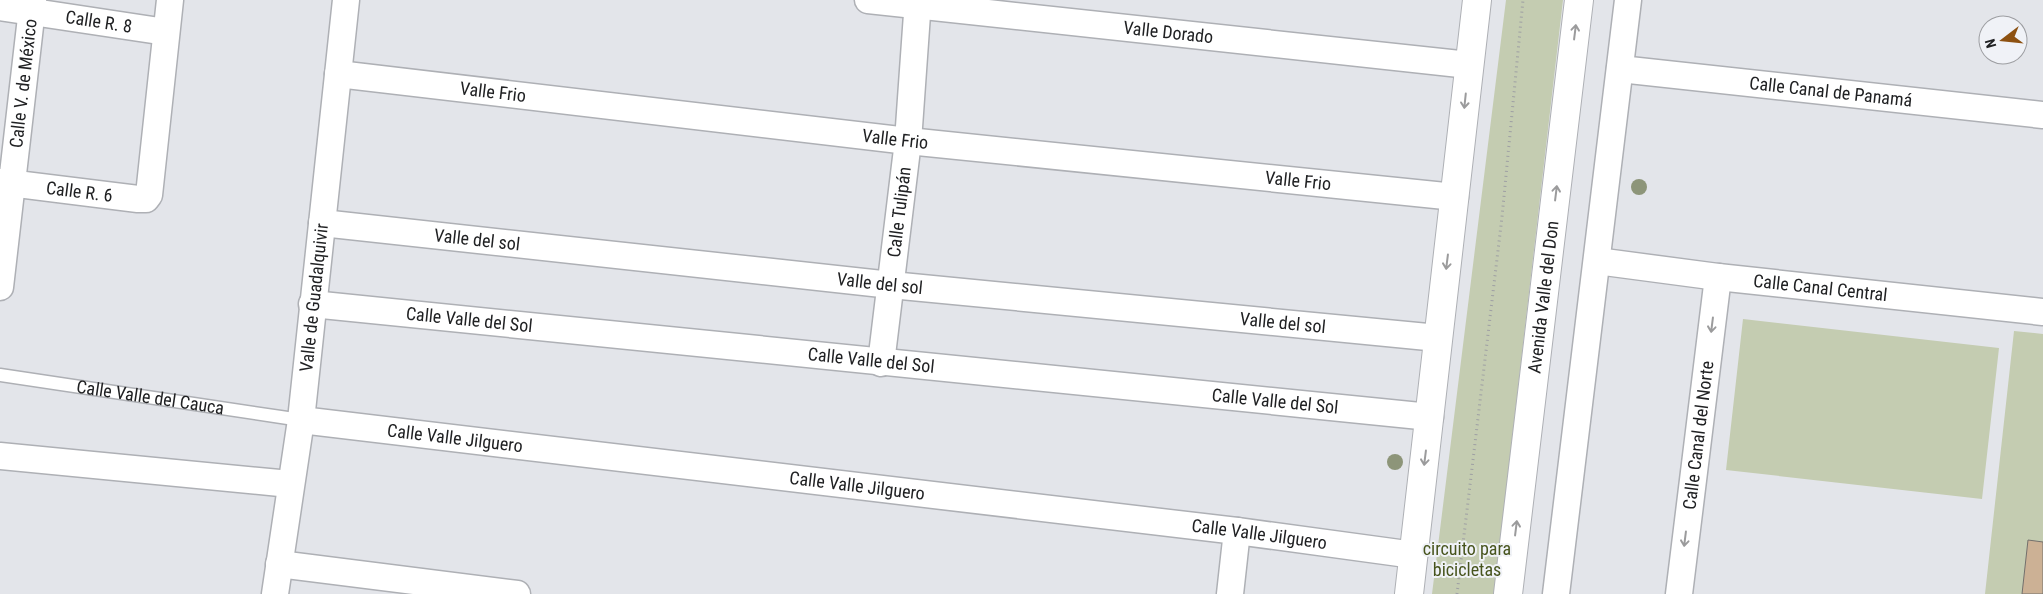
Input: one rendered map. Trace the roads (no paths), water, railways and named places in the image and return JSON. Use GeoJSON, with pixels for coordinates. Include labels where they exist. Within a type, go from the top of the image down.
{"type":"FeatureCollection","features":[{"type":"Feature","properties":{"kind":"street"},"geometry":{"type":"LineString","coordinates":[[166,32],[170,0]]}},
{"type":"Feature","properties":{"kind":"street","name":"Valle de Guadalquivir"},"geometry":{"type":"LineString","coordinates":[[275,594],[301,420],[346,0]]}},
{"type":"Feature","properties":{"kind":"street","name":"Valle Dorado"},"geometry":{"type":"LineString","coordinates":[[868,0],[918,3],[1469,65]]}},
{"type":"Feature","properties":{"kind":"street"},"geometry":{"type":"LineString","coordinates":[[1410,594],[1477,0]]}},
{"type":"Feature","properties":{"kind":"street","name":"Avenida Valle del Don"},"geometry":{"type":"LineString","coordinates":[[1508,594],[1579,0]]}},
{"type":"Feature","properties":{"kind":"street"},"geometry":{"type":"LineString","coordinates":[[1556,594],[1628,0]]}},
{"type":"Feature","properties":{"kind":"street","name":"Calle Tulipán"},"geometry":{"type":"LineString","coordinates":[[881,363],[908,141],[918,3]]}},
{"type":"Feature","properties":{"kind":"street","name":"Calle R. 8"},"geometry":{"type":"LineString","coordinates":[[0,7],[33,6],[166,32]]}},
{"type":"Feature","properties":{"kind":"street","name":"Calle V. de México"},"geometry":{"type":"LineString","coordinates":[[0,287],[6,183],[33,6]]}},
{"type":"Feature","properties":{"kind":"street","name":"Calle R. 6"},"geometry":{"type":"LineString","coordinates":[[6,183],[138,199],[146,198],[150,191],[166,32]]}},
{"type":"Feature","properties":{"kind":"street","name":"Calle Canal de Panamá"},"geometry":{"type":"LineString","coordinates":[[1620,69],[2043,115]]}},
{"type":"Feature","properties":{"kind":"street","name":"Valle Frio"},"geometry":{"type":"LineString","coordinates":[[338,74],[908,141],[1455,197]]}},
{"type":"Feature","properties":{"kind":"street","name":"Valle del sol"},"geometry":{"type":"LineString","coordinates":[[322,223],[891,285],[1438,338]]}},
{"type":"Feature","properties":{"kind":"street","name":"Calle Canal Central"},"geometry":{"type":"LineString","coordinates":[[1597,261],[1718,277],[2043,312]]}},
{"type":"Feature","properties":{"kind":"street","name":"Calle Canal del Norte"},"geometry":{"type":"LineString","coordinates":[[1678,594],[1718,277]]}},
{"type":"Feature","properties":{"kind":"street","name":"Calle Valle del Sol"},"geometry":{"type":"LineString","coordinates":[[312,304],[1430,417]]}},
{"type":"Feature","properties":{"kind":"street","name":"Calle Valle Jilguero"},"geometry":{"type":"LineString","coordinates":[[301,420],[1237,531],[1414,555]]}},
{"type":"Feature","properties":{"kind":"street"},"geometry":{"type":"LineString","coordinates":[[0,456],[290,484]]}},
{"type":"Feature","properties":{"kind":"street"},"geometry":{"type":"LineString","coordinates":[[1230,594],[1237,531]]}},
{"type":"Feature","properties":{"kind":"street"},"geometry":{"type":"LineString","coordinates":[[279,564],[517,594]]}},
{"type":"Feature","properties":{"kind":"lane","name":"Calle Valle del Cauca"},"geometry":{"type":"LineString","coordinates":[[0,375],[301,420]]}},
{"type":"Feature","properties":{"kind":"park label","name":"circuito para bicicletas"},"geometry":{"type":"Point","coordinates":[1467,559]}}]}
